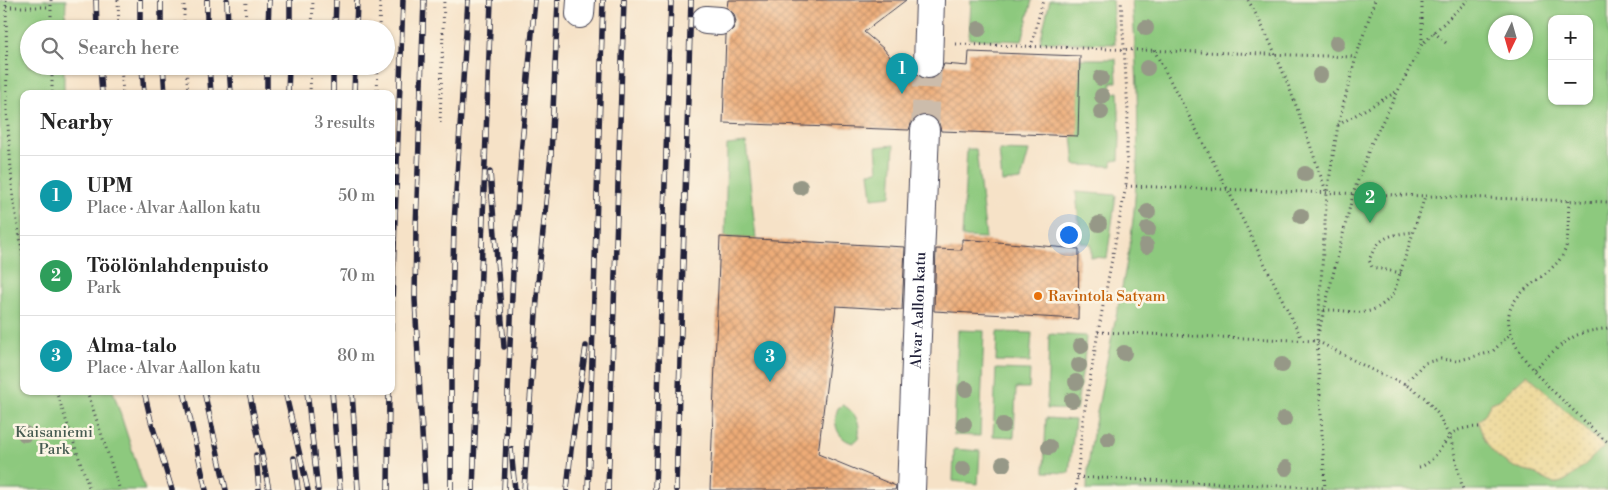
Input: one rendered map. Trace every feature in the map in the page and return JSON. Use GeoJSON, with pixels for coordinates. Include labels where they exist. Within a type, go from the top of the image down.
{"type":"FeatureCollection","features":[{"type":"Feature","properties":{"kind":"street"},"geometry":{"type":"LineString","coordinates":[[928,64],[930,0]]}},
{"type":"Feature","properties":{"kind":"street","name":"Alvar Aallon katu"},"geometry":{"type":"LineString","coordinates":[[911,490],[925,130]]}},
{"type":"Feature","properties":{"kind":"path"},"geometry":{"type":"LineString","coordinates":[[6,0],[7,111],[13,198],[20,238]]}},
{"type":"Feature","properties":{"kind":"path"},"geometry":{"type":"LineString","coordinates":[[50,0],[51,20]]}},
{"type":"Feature","properties":{"kind":"path"},"geometry":{"type":"LineString","coordinates":[[118,0],[119,20]]}},
{"type":"Feature","properties":{"kind":"path"},"geometry":{"type":"LineString","coordinates":[[184,0],[184,20]]}},
{"type":"Feature","properties":{"kind":"path"},"geometry":{"type":"LineString","coordinates":[[245,20],[246,0]]}},
{"type":"Feature","properties":{"kind":"path"},"geometry":{"type":"LineString","coordinates":[[312,20],[313,0]]}},
{"type":"Feature","properties":{"kind":"path"},"geometry":{"type":"LineString","coordinates":[[379,20],[380,0]]}},
{"type":"Feature","properties":{"kind":"path"},"geometry":{"type":"LineString","coordinates":[[440,123],[444,0]]}},
{"type":"Feature","properties":{"kind":"path"},"geometry":{"type":"LineString","coordinates":[[1031,47],[1043,0]]}},
{"type":"Feature","properties":{"kind":"path"},"geometry":{"type":"LineString","coordinates":[[1076,490],[1084,420],[1098,332],[1126,186],[1128,111],[1121,0]]}},
{"type":"Feature","properties":{"kind":"path"},"geometry":{"type":"LineString","coordinates":[[1248,0],[1276,53],[1327,193]]}},
{"type":"Feature","properties":{"kind":"path"},"geometry":{"type":"LineString","coordinates":[[1077,477],[1324,489],[1316,341],[1327,193],[1338,125],[1356,57],[1375,0]]}},
{"type":"Feature","properties":{"kind":"path"},"geometry":{"type":"LineString","coordinates":[[1422,0],[1422,44]]}},
{"type":"Feature","properties":{"kind":"path"},"geometry":{"type":"LineString","coordinates":[[1316,341],[1353,194],[1371,144],[1422,44],[1468,0]]}},
{"type":"Feature","properties":{"kind":"path"},"geometry":{"type":"LineString","coordinates":[[6,7],[51,7]]}},
{"type":"Feature","properties":{"kind":"path"},"geometry":{"type":"LineString","coordinates":[[1434,32],[1446,43]]}},
{"type":"Feature","properties":{"kind":"path"},"geometry":{"type":"LineString","coordinates":[[956,44],[1356,57]]}},
{"type":"Feature","properties":{"kind":"path"},"geometry":{"type":"LineString","coordinates":[[1154,50],[1228,190],[1302,339]]}},
{"type":"Feature","properties":{"kind":"path"},"geometry":{"type":"LineString","coordinates":[[52,75],[52,90]]}},
{"type":"Feature","properties":{"kind":"path"},"geometry":{"type":"LineString","coordinates":[[122,75],[123,90]]}},
{"type":"Feature","properties":{"kind":"path"},"geometry":{"type":"LineString","coordinates":[[187,75],[188,90]]}},
{"type":"Feature","properties":{"kind":"path"},"geometry":{"type":"LineString","coordinates":[[310,90],[311,75]]}},
{"type":"Feature","properties":{"kind":"path"},"geometry":{"type":"LineString","coordinates":[[377,90],[378,75]]}},
{"type":"Feature","properties":{"kind":"path"},"geometry":{"type":"LineString","coordinates":[[1338,125],[1397,92]]}},
{"type":"Feature","properties":{"kind":"path"},"geometry":{"type":"LineString","coordinates":[[1126,186],[1608,202]]}},
{"type":"Feature","properties":{"kind":"path"},"geometry":{"type":"LineString","coordinates":[[1324,310],[1373,312],[1394,296],[1425,196]]}},
{"type":"Feature","properties":{"kind":"path"},"geometry":{"type":"LineString","coordinates":[[1570,201],[1566,248],[1557,263],[1514,302],[1508,315],[1511,334],[1518,349],[1544,382],[1608,442]]}},
{"type":"Feature","properties":{"kind":"path"},"geometry":{"type":"LineString","coordinates":[[1400,273],[1372,267],[1369,260],[1380,240],[1391,235],[1413,232]]}},
{"type":"Feature","properties":{"kind":"path"},"geometry":{"type":"LineString","coordinates":[[1534,369],[1577,335],[1608,328]]}},
{"type":"Feature","properties":{"kind":"path"},"geometry":{"type":"LineString","coordinates":[[1098,332],[1316,341],[1378,374],[1404,384],[1425,398],[1438,414],[1449,438],[1463,490]]}},
{"type":"Feature","properties":{"kind":"path"},"geometry":{"type":"LineString","coordinates":[[1404,384],[1424,363],[1441,359],[1456,361],[1492,352],[1511,334]]}},
{"type":"Feature","properties":{"kind":"path"},"geometry":{"type":"LineString","coordinates":[[57,395],[90,490]]}},
{"type":"Feature","properties":{"kind":"path"},"geometry":{"type":"LineString","coordinates":[[88,395],[120,490]]}},
{"type":"Feature","properties":{"kind":"path"},"geometry":{"type":"LineString","coordinates":[[1419,467],[1424,466],[1434,456],[1453,432],[1479,427]]}},
{"type":"Feature","properties":{"kind":"green space","name":"Kaisaniemi Park"},"geometry":{"type":"Polygon","coordinates":[[[0,0],[66,0],[65,20],[20,20],[20,75],[64,75],[64,90],[20,90],[20,395],[114,395],[145,490],[0,490],[0,0]]]}},
{"type":"Feature","properties":{"kind":"green space"},"geometry":{"type":"Polygon","coordinates":[[[971,0],[1032,0],[1022,41],[969,39],[971,0]]]}},
{"type":"Feature","properties":{"kind":"green space"},"geometry":{"type":"Polygon","coordinates":[[[1050,0],[1112,0],[1115,44],[1040,42],[1050,0]]]}},
{"type":"Feature","properties":{"kind":"green space"},"geometry":{"type":"Polygon","coordinates":[[[1132,0],[1608,0],[1608,490],[1087,490],[1092,438],[1129,250],[1136,187],[1137,94],[1132,0]]]}},
{"type":"Feature","properties":{"kind":"green space"},"geometry":{"type":"Polygon","coordinates":[[[1080,59],[1116,59],[1117,82],[1111,82],[1112,93],[1118,92],[1120,138],[1119,160],[1112,161],[1112,166],[1075,165],[1072,135],[1077,135],[1080,59]]]}},
{"type":"Feature","properties":{"kind":"green space"},"geometry":{"type":"Polygon","coordinates":[[[746,143],[756,239],[725,237],[727,145],[746,143]]]}},
{"type":"Feature","properties":{"kind":"green space"},"geometry":{"type":"Polygon","coordinates":[[[894,145],[891,196],[872,198],[869,172],[878,171],[876,147],[894,145]]]}},
{"type":"Feature","properties":{"kind":"green space"},"geometry":{"type":"Polygon","coordinates":[[[967,149],[976,149],[986,238],[962,237],[967,149]]]}},
{"type":"Feature","properties":{"kind":"green space"},"geometry":{"type":"Polygon","coordinates":[[[999,150],[1029,151],[1021,180],[1002,182],[999,150]]]}},
{"type":"Feature","properties":{"kind":"green space"},"geometry":{"type":"Polygon","coordinates":[[[1076,192],[1116,195],[1107,258],[1091,257],[1091,244],[1081,243],[1076,192]]]}},
{"type":"Feature","properties":{"kind":"green space"},"geometry":{"type":"Polygon","coordinates":[[[958,330],[984,331],[980,436],[954,435],[958,330]]]}},
{"type":"Feature","properties":{"kind":"green space"},"geometry":{"type":"Polygon","coordinates":[[[997,332],[1032,333],[1030,362],[996,361],[997,332]]]}},
{"type":"Feature","properties":{"kind":"green space"},"geometry":{"type":"Polygon","coordinates":[[[1049,334],[1086,336],[1076,410],[1047,409],[1049,334]]]}},
{"type":"Feature","properties":{"kind":"green space"},"geometry":{"type":"Polygon","coordinates":[[[996,369],[1030,370],[1029,388],[1016,388],[1014,437],[993,436],[996,369]]]}},
{"type":"Feature","properties":{"kind":"green space"},"geometry":{"type":"Polygon","coordinates":[[[843,405],[857,419],[859,434],[858,439],[853,443],[843,438],[837,430],[836,414],[838,408],[843,405]]]}},
{"type":"Feature","properties":{"kind":"green space"},"geometry":{"type":"Polygon","coordinates":[[[1046,418],[1075,420],[1069,473],[1044,472],[1046,418]]]}},
{"type":"Feature","properties":{"kind":"green space"},"geometry":{"type":"Polygon","coordinates":[[[954,449],[980,451],[978,484],[953,481],[954,449]]]}},
{"type":"Feature","properties":{"kind":"sand"},"geometry":{"type":"Polygon","coordinates":[[[1527,374],[1605,448],[1600,450],[1574,474],[1562,482],[1551,483],[1537,474],[1524,471],[1498,457],[1484,438],[1478,421],[1484,416],[1491,403],[1499,400],[1527,374]]]}},
{"type":"Feature","properties":{"kind":"building"},"geometry":{"type":"Polygon","coordinates":[[[728,0],[906,0],[864,32],[884,49],[894,62],[912,63],[915,72],[927,80],[936,77],[941,72],[944,64],[968,66],[969,52],[1080,56],[1078,136],[941,131],[939,123],[934,117],[925,114],[918,116],[912,121],[909,130],[723,123],[726,35],[733,29],[736,22],[734,14],[727,8],[728,0]]]}},
{"type":"Feature","properties":{"kind":"building"},"geometry":{"type":"Polygon","coordinates":[[[720,237],[905,247],[902,310],[836,306],[818,454],[896,486],[895,490],[710,490],[720,237]]]}},
{"type":"Feature","properties":{"kind":"building"},"geometry":{"type":"Polygon","coordinates":[[[962,239],[1079,249],[1078,319],[934,311],[936,249],[962,250],[962,239]]]}},
{"type":"Feature","properties":{"kind":"tunnel"},"geometry":{"type":"LineString","coordinates":[[925,130],[928,64]]}},
{"type":"Feature","properties":{"kind":"railway"},"geometry":{"type":"LineString","coordinates":[[96,0],[97,20]]}},
{"type":"Feature","properties":{"kind":"railway"},"geometry":{"type":"LineString","coordinates":[[140,0],[140,20]]}},
{"type":"Feature","properties":{"kind":"railway"},"geometry":{"type":"LineString","coordinates":[[161,0],[161,20]]}},
{"type":"Feature","properties":{"kind":"railway"},"geometry":{"type":"LineString","coordinates":[[207,0],[207,20]]}},
{"type":"Feature","properties":{"kind":"railway"},"geometry":{"type":"LineString","coordinates":[[227,0],[228,20]]}},
{"type":"Feature","properties":{"kind":"railway"},"geometry":{"type":"LineString","coordinates":[[268,20],[269,0]]}},
{"type":"Feature","properties":{"kind":"railway"},"geometry":{"type":"LineString","coordinates":[[290,0],[290,20]]}},
{"type":"Feature","properties":{"kind":"railway"},"geometry":{"type":"LineString","coordinates":[[335,20],[336,0]]}},
{"type":"Feature","properties":{"kind":"railway"},"geometry":{"type":"LineString","coordinates":[[356,20],[357,0]]}},
{"type":"Feature","properties":{"kind":"railway"},"geometry":{"type":"LineString","coordinates":[[395,219],[403,0]]}},
{"type":"Feature","properties":{"kind":"railway"},"geometry":{"type":"LineString","coordinates":[[424,0],[415,299],[425,490]]}},
{"type":"Feature","properties":{"kind":"railway"},"geometry":{"type":"LineString","coordinates":[[451,490],[454,224],[468,0]]}},
{"type":"Feature","properties":{"kind":"railway"},"geometry":{"type":"LineString","coordinates":[[473,490],[491,0]]}},
{"type":"Feature","properties":{"kind":"railway"},"geometry":{"type":"LineString","coordinates":[[504,490],[513,271],[535,0]]}},
{"type":"Feature","properties":{"kind":"railway"},"geometry":{"type":"LineString","coordinates":[[524,490],[539,270],[551,155],[558,0]]}},
{"type":"Feature","properties":{"kind":"railway"},"geometry":{"type":"LineString","coordinates":[[588,490],[603,0]]}},
{"type":"Feature","properties":{"kind":"railway"},"geometry":{"type":"LineString","coordinates":[[608,490],[624,0]]}},
{"type":"Feature","properties":{"kind":"railway"},"geometry":{"type":"LineString","coordinates":[[655,490],[671,0]]}},
{"type":"Feature","properties":{"kind":"railway"},"geometry":{"type":"LineString","coordinates":[[676,490],[691,0]]}},
{"type":"Feature","properties":{"kind":"railway"},"geometry":{"type":"LineString","coordinates":[[101,75],[102,90]]}},
{"type":"Feature","properties":{"kind":"railway"},"geometry":{"type":"LineString","coordinates":[[143,75],[144,90]]}},
{"type":"Feature","properties":{"kind":"railway"},"geometry":{"type":"LineString","coordinates":[[164,75],[165,90]]}},
{"type":"Feature","properties":{"kind":"railway"},"geometry":{"type":"LineString","coordinates":[[210,75],[211,90]]}},
{"type":"Feature","properties":{"kind":"railway"},"geometry":{"type":"LineString","coordinates":[[230,75],[231,90]]}},
{"type":"Feature","properties":{"kind":"railway"},"geometry":{"type":"LineString","coordinates":[[267,75],[267,90]]}},
{"type":"Feature","properties":{"kind":"railway"},"geometry":{"type":"LineString","coordinates":[[288,90],[289,75]]}},
{"type":"Feature","properties":{"kind":"railway"},"geometry":{"type":"LineString","coordinates":[[333,75],[333,90]]}},
{"type":"Feature","properties":{"kind":"railway"},"geometry":{"type":"LineString","coordinates":[[354,90],[355,75]]}},
{"type":"Feature","properties":{"kind":"railway"},"geometry":{"type":"LineString","coordinates":[[490,172],[504,347]]}},
{"type":"Feature","properties":{"kind":"railway"},"geometry":{"type":"LineString","coordinates":[[567,490],[586,346]]}},
{"type":"Feature","properties":{"kind":"railway"},"geometry":{"type":"LineString","coordinates":[[145,395],[172,490]]}},
{"type":"Feature","properties":{"kind":"railway"},"geometry":{"type":"LineString","coordinates":[[185,395],[206,490]]}},
{"type":"Feature","properties":{"kind":"railway"},"geometry":{"type":"LineString","coordinates":[[205,395],[226,490]]}},
{"type":"Feature","properties":{"kind":"railway"},"geometry":{"type":"LineString","coordinates":[[250,395],[269,490]]}},
{"type":"Feature","properties":{"kind":"railway"},"geometry":{"type":"LineString","coordinates":[[286,395],[308,490]]}},
{"type":"Feature","properties":{"kind":"railway"},"geometry":{"type":"LineString","coordinates":[[307,395],[318,490]]}},
{"type":"Feature","properties":{"kind":"railway"},"geometry":{"type":"LineString","coordinates":[[332,395],[340,490]]}},
{"type":"Feature","properties":{"kind":"railway"},"geometry":{"type":"LineString","coordinates":[[352,395],[358,490]]}},
{"type":"Feature","properties":{"kind":"railway"},"geometry":{"type":"LineString","coordinates":[[388,490],[389,395]]}},
{"type":"Feature","properties":{"kind":"railway"},"geometry":{"type":"LineString","coordinates":[[511,449],[515,490]]}},
{"type":"Feature","properties":{"kind":"railway"},"geometry":{"type":"LineString","coordinates":[[256,455],[259,490]]}},
{"type":"Feature","properties":{"kind":"railway"},"geometry":{"type":"LineString","coordinates":[[294,458],[298,490]]}},
{"type":"Feature","properties":{"kind":"place","name":"UPM"},"geometry":{"type":"Point","coordinates":[902,94]}},
{"type":"Feature","properties":{"kind":"place","name":"Töölönlahdenpuisto"},"geometry":{"type":"Point","coordinates":[1370,223]}},
{"type":"Feature","properties":{"kind":"place","name":"Ravintola Satyam"},"geometry":{"type":"Point","coordinates":[1038,296]}},
{"type":"Feature","properties":{"kind":"place","name":"Alma-talo"},"geometry":{"type":"Point","coordinates":[770,382]}}]}
